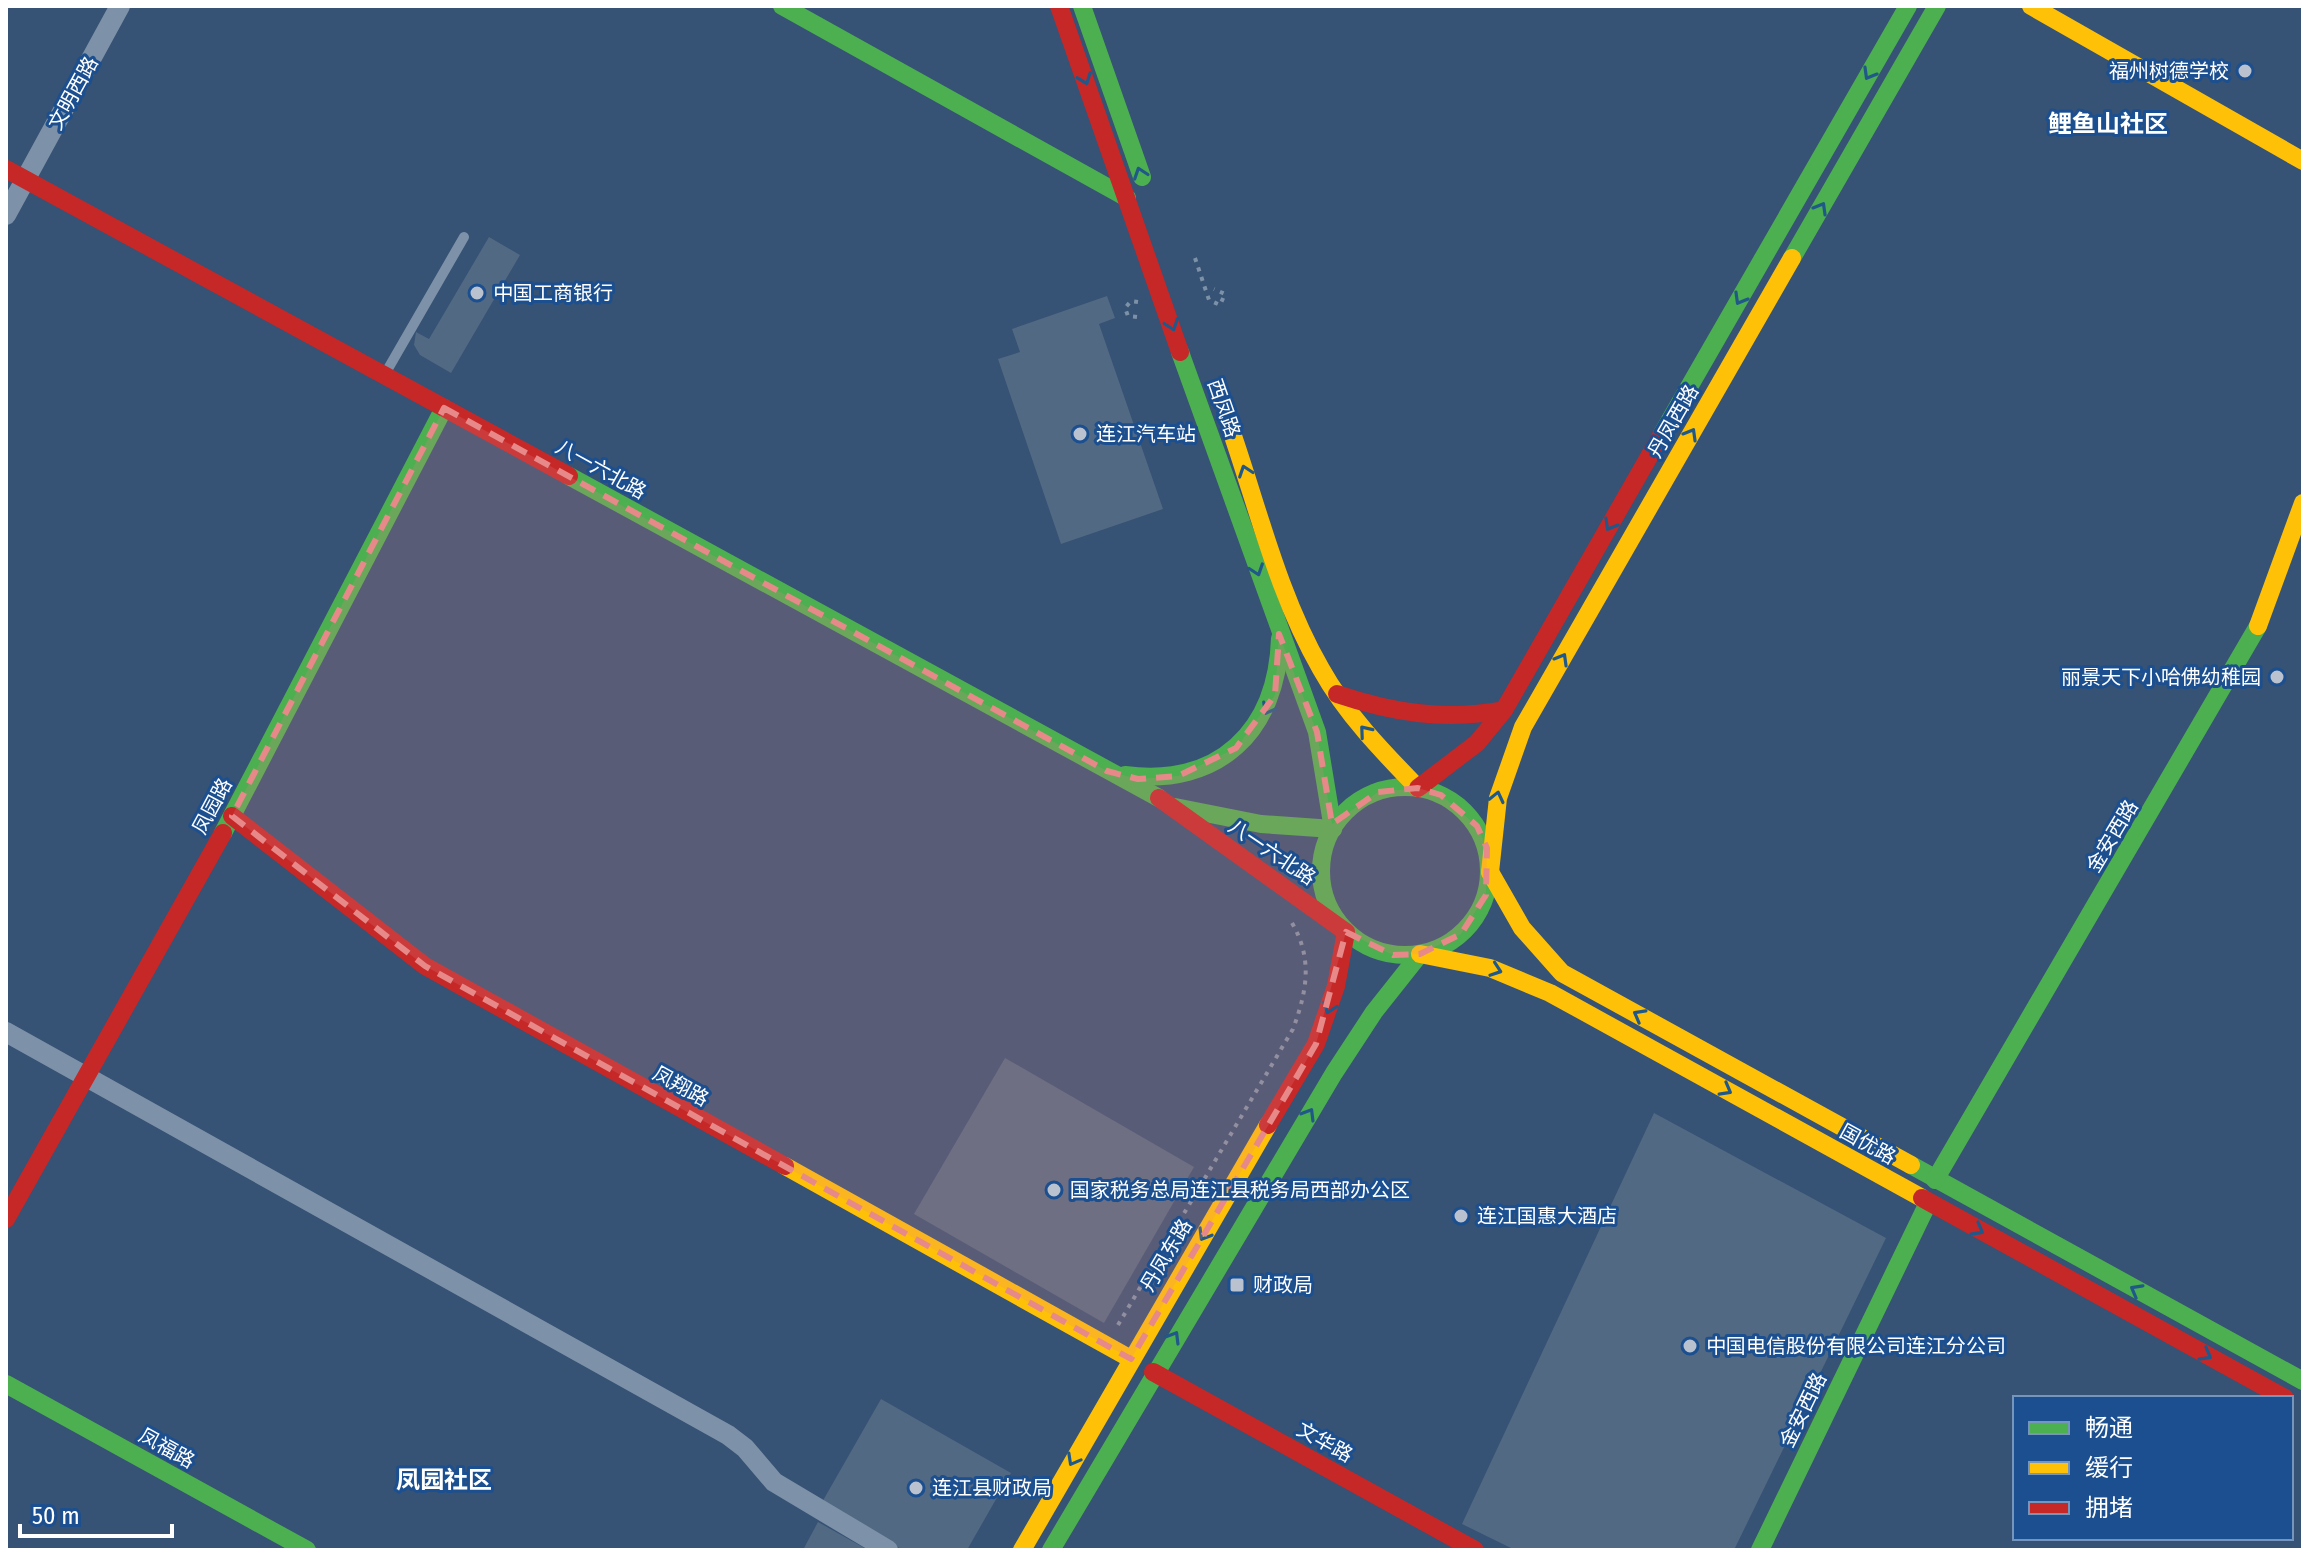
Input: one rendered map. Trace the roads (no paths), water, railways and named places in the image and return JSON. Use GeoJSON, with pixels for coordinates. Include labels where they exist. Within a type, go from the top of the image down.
{"type":"FeatureCollection","features":[{"type":"Feature","properties":{"kind":"main road"},"geometry":{"type":"LineString","coordinates":[[782,6],[1127,198]]}},
{"type":"Feature","properties":{"kind":"main road","name":"西凤路"},"geometry":{"type":"LineString","coordinates":[[1059,6],[1279,634],[1317,732],[1333,829]]}},
{"type":"Feature","properties":{"kind":"main road"},"geometry":{"type":"LineString","coordinates":[[1082,6],[1150,199]]}},
{"type":"Feature","properties":{"kind":"main road","name":"丹凤西路"},"geometry":{"type":"LineString","coordinates":[[1418,788],[1477,743],[1504,710],[1908,6]]}},
{"type":"Feature","properties":{"kind":"main road","name":"丹凤西路"},"geometry":{"type":"LineString","coordinates":[[1490,872],[1494,811],[1505,765],[1523,727],[1937,6]]}},
{"type":"Feature","properties":{"kind":"main road"},"geometry":{"type":"LineString","coordinates":[[2031,6],[2303,161]]}},
{"type":"Feature","properties":{"kind":"main road","name":"八一六北路"},"geometry":{"type":"LineString","coordinates":[[6,169],[1175,807],[1199,830],[1247,859],[1346,932]]}},
{"type":"Feature","properties":{"kind":"main road","name":"凤园路"},"geometry":{"type":"LineString","coordinates":[[6,1219],[232,816],[444,408]]}},
{"type":"Feature","properties":{"kind":"main road","name":"西凤路"},"geometry":{"type":"LineString","coordinates":[[1228,421],[1290,600],[1310,648],[1337,694],[1371,738],[1418,788]]}},
{"type":"Feature","properties":{"kind":"main road","name":"金安西路"},"geometry":{"type":"LineString","coordinates":[[1935,1180],[2253,640],[2303,503]]}},
{"type":"Feature","properties":{"kind":"main road"},"geometry":{"type":"LineString","coordinates":[[1107,771],[1138,779],[1178,776],[1200,770],[1236,748],[1264,719],[1275,695],[1282,655],[1279,634]]}},
{"type":"Feature","properties":{"kind":"main road"},"geometry":{"type":"LineString","coordinates":[[1337,694],[1372,707],[1420,716],[1475,716],[1504,710]]}},
{"type":"Feature","properties":{"kind":"main road"},"geometry":{"type":"LineString","coordinates":[[1398,787],[1418,788],[1451,801],[1477,826],[1487,848],[1490,872],[1486,895],[1469,925],[1442,947],[1420,954],[1393,955],[1368,947],[1346,932],[1332,914],[1321,872],[1324,849],[1345,813],[1369,796],[1398,787]]}},
{"type":"Feature","properties":{"kind":"main road","name":"八一六北路"},"geometry":{"type":"LineString","coordinates":[[1175,807],[1261,824],[1333,829]]}},
{"type":"Feature","properties":{"kind":"main road","name":"凤翔路"},"geometry":{"type":"LineString","coordinates":[[232,816],[425,966],[1131,1359]]}},
{"type":"Feature","properties":{"kind":"main road","name":"国优路"},"geometry":{"type":"LineString","coordinates":[[1490,872],[1522,928],[1562,973],[2303,1381]]}},
{"type":"Feature","properties":{"kind":"main road","name":"丹凤东路"},"geometry":{"type":"LineString","coordinates":[[1022,1550],[1316,1044],[1336,986],[1346,932]]}},
{"type":"Feature","properties":{"kind":"main road"},"geometry":{"type":"LineString","coordinates":[[1051,1550],[1153,1372],[1341,1061],[1377,1006],[1420,954]]}},
{"type":"Feature","properties":{"kind":"main road","name":"国优路"},"geometry":{"type":"LineString","coordinates":[[1420,954],[1490,968],[1550,993],[2281,1396]]}},
{"type":"Feature","properties":{"kind":"main road","name":"金安西路"},"geometry":{"type":"LineString","coordinates":[[1760,1550],[1928,1203]]}},
{"type":"Feature","properties":{"kind":"main road","name":"文华路"},"geometry":{"type":"LineString","coordinates":[[1153,1372],[1475,1550]]}},
{"type":"Feature","properties":{"kind":"main road","name":"凤福路"},"geometry":{"type":"LineString","coordinates":[[6,1384],[307,1550]]}},
{"type":"Feature","properties":{"kind":"street","name":"文明西路"},"geometry":{"type":"LineString","coordinates":[[6,215],[120,6]]}},
{"type":"Feature","properties":{"kind":"street"},"geometry":{"type":"LineString","coordinates":[[6,1032],[739,1442],[774,1482],[888,1550]]}},
{"type":"Feature","properties":{"kind":"lane"},"geometry":{"type":"LineString","coordinates":[[384,376],[464,237]]}},
{"type":"Feature","properties":{"kind":"place","name":"福州树德学校"},"geometry":{"type":"Point","coordinates":[2245,71]}},
{"type":"Feature","properties":{"kind":"place","name":"中国工商银行"},"geometry":{"type":"Point","coordinates":[477,293]}},
{"type":"Feature","properties":{"kind":"place","name":"连江汽车站"},"geometry":{"type":"Point","coordinates":[1080,434]}},
{"type":"Feature","properties":{"kind":"place","name":"丽景天下小哈佛幼稚园"},"geometry":{"type":"Point","coordinates":[2277,677]}},
{"type":"Feature","properties":{"kind":"place","name":"国家税务总局连江县税务局西部办公区"},"geometry":{"type":"Point","coordinates":[1054,1190]}},
{"type":"Feature","properties":{"kind":"place","name":"连江国惠大酒店"},"geometry":{"type":"Point","coordinates":[1461,1216]}},
{"type":"Feature","properties":{"kind":"place","name":"财政局"},"geometry":{"type":"Point","coordinates":[1237,1285]}},
{"type":"Feature","properties":{"kind":"place","name":"中国电信股份有限公司连江分公司"},"geometry":{"type":"Point","coordinates":[1690,1346]}},
{"type":"Feature","properties":{"kind":"place","name":"连江县财政局"},"geometry":{"type":"Point","coordinates":[916,1488]}},
{"type":"Feature","properties":{"kind":"district","name":"鲤鱼山社区"},"geometry":{"type":"Point","coordinates":[2108,124]}},
{"type":"Feature","properties":{"kind":"district","name":"凤园社区"},"geometry":{"type":"Point","coordinates":[444,1480]}}]}
